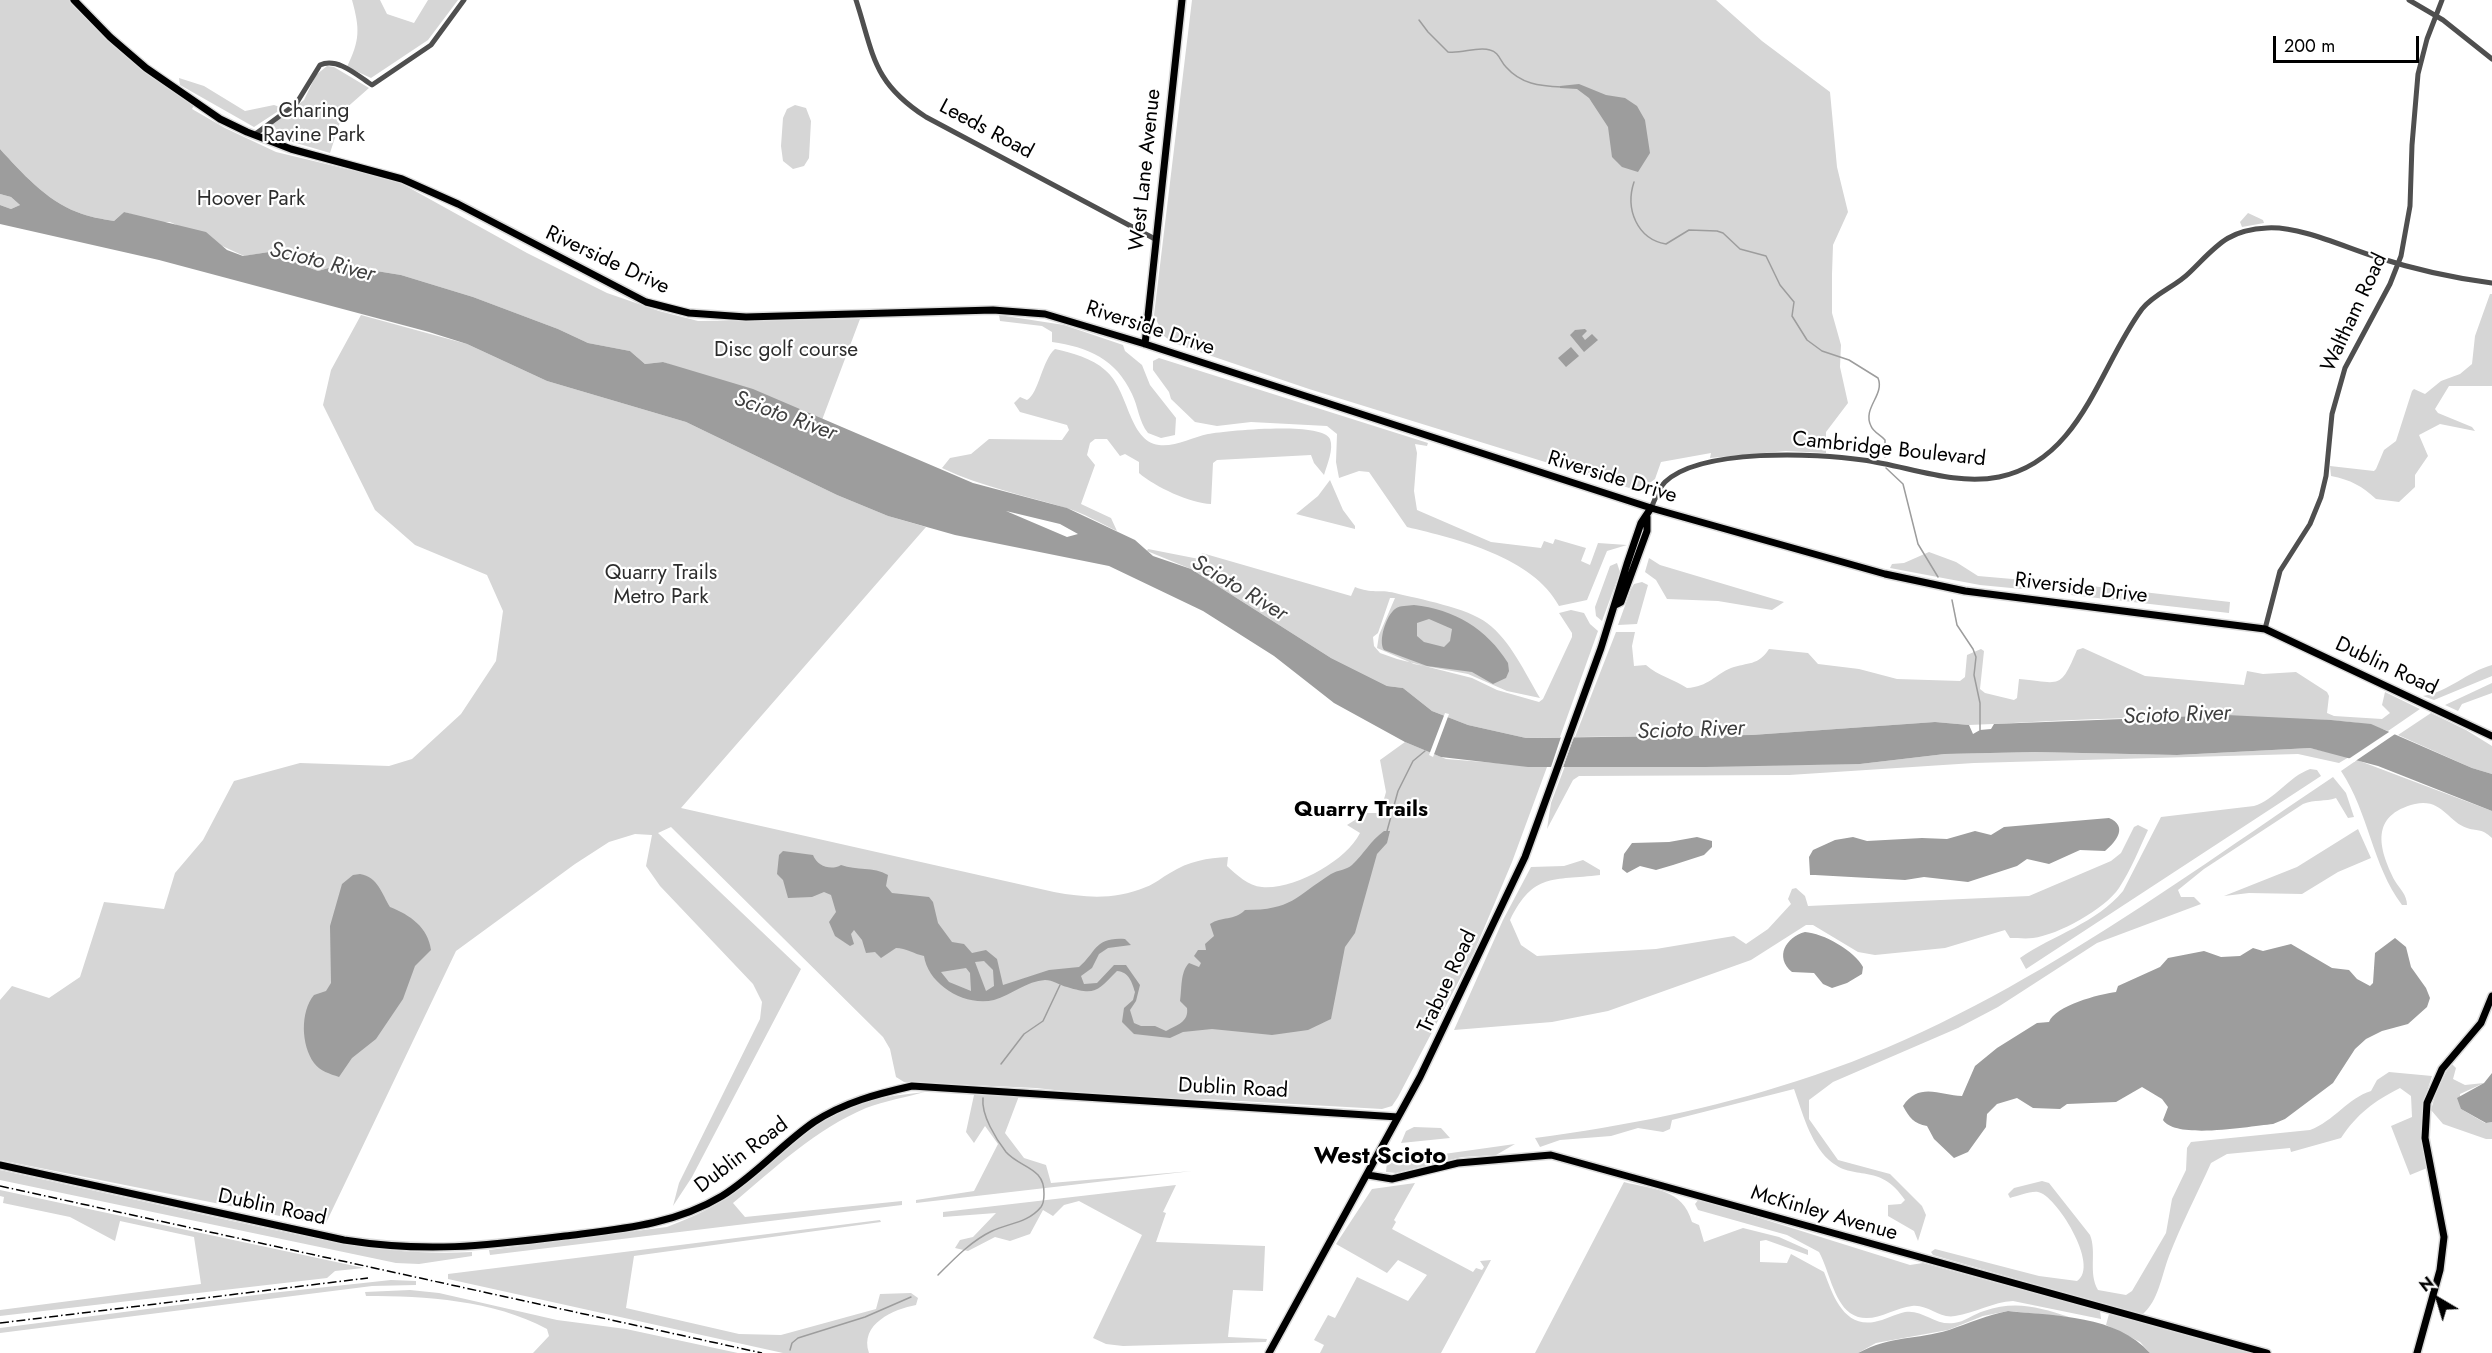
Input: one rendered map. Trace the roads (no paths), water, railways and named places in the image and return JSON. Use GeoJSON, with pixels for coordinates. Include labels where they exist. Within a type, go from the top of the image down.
{"type":"FeatureCollection","features":[{"type":"Feature","properties":{"kind":"main road","name":"Riverside Drive"},"geometry":{"type":"LineString","coordinates":[[74,0],[110,37],[146,68],[220,119],[291,149],[402,179],[458,204],[623,292],[664,308],[721,317],[1021,311],[1064,319],[1651,508],[1856,566],[1965,591],[2265,629]]}},
{"type":"Feature","properties":{"kind":"main road","name":"West Lane Avenue"},"geometry":{"type":"LineString","coordinates":[[1145,344],[1182,0]]}},
{"type":"Feature","properties":{"kind":"main road","name":"Trabue Road"},"geometry":{"type":"LineString","coordinates":[[1269,1353],[1398,1117],[1474,968],[1525,856],[1601,648],[1615,605],[1613,601],[1641,523],[1651,508]]}},
{"type":"Feature","properties":{"kind":"main road","name":"Dublin Road"},"geometry":{"type":"LineString","coordinates":[[2265,629],[2492,736]]}},
{"type":"Feature","properties":{"kind":"main road"},"geometry":{"type":"LineString","coordinates":[[2417,1353],[2440,1270],[2444,1237],[2425,1138],[2427,1103],[2442,1069],[2476,1030],[2492,996]]}},
{"type":"Feature","properties":{"kind":"main road","name":"Dublin Road"},"geometry":{"type":"LineString","coordinates":[[0,1165],[344,1240],[389,1247],[433,1249],[483,1246],[638,1227],[674,1218],[706,1205],[731,1190],[814,1122],[836,1109],[877,1093],[912,1086],[1398,1117]]}},
{"type":"Feature","properties":{"kind":"main road","name":"McKinley Avenue"},"geometry":{"type":"LineString","coordinates":[[1368,1175],[1392,1179],[1458,1163],[1551,1155],[2267,1353]]}},
{"type":"Feature","properties":{"kind":"street"},"geometry":{"type":"LineString","coordinates":[[254,135],[296,104],[320,65],[330,62],[340,65],[372,85],[431,45],[465,0]]}},
{"type":"Feature","properties":{"kind":"street","name":"Leeds Road"},"geometry":{"type":"LineString","coordinates":[[856,0],[875,64],[898,98],[926,117],[1155,239]]}},
{"type":"Feature","properties":{"kind":"street"},"geometry":{"type":"LineString","coordinates":[[2409,0],[2435,16],[2492,59]]}},
{"type":"Feature","properties":{"kind":"street","name":"Waltham Road"},"geometry":{"type":"LineString","coordinates":[[2265,629],[2280,571],[2310,524],[2323,490],[2332,414],[2345,368],[2398,264],[2410,206],[2418,74],[2442,0]]}},
{"type":"Feature","properties":{"kind":"street","name":"Cambridge Boulevard"},"geometry":{"type":"LineString","coordinates":[[1651,508],[1660,490],[1672,477],[1698,466],[1736,458],[1789,455],[1835,457],[1891,464],[1967,479],[2002,476],[2029,466],[2052,451],[2074,425],[2148,303],[2186,276],[2217,244],[2247,230],[2290,229],[2398,264],[2492,283]]}},
{"type":"Feature","properties":{"kind":"water"},"geometry":{"type":"Polygon","coordinates":[[[1579,84],[1606,95],[1625,98],[1637,106],[1645,120],[1650,153],[1638,172],[1622,167],[1612,157],[1608,127],[1589,98],[1577,89],[1560,88],[1560,86],[1579,84]]]}},
{"type":"Feature","properties":{"kind":"water","name":"Scioto River"},"geometry":{"type":"Polygon","coordinates":[[[0,149],[55,201],[86,215],[114,221],[124,212],[206,232],[227,250],[243,256],[269,252],[318,271],[339,265],[401,275],[473,297],[558,329],[588,343],[630,351],[645,364],[663,362],[753,389],[973,483],[1067,508],[1135,540],[1153,556],[1191,569],[1331,658],[1387,686],[1403,688],[1432,711],[1468,725],[1526,738],[1752,735],[1935,722],[1969,725],[1973,734],[1980,730],[1991,729],[1994,724],[2226,715],[2331,720],[2371,724],[2472,768],[2492,774],[2492,811],[2378,766],[2310,748],[2177,755],[2035,752],[1945,754],[1860,764],[1705,767],[1528,767],[1441,757],[1405,742],[1334,703],[1274,656],[1203,611],[1109,566],[955,535],[888,516],[837,495],[686,422],[547,381],[467,344],[429,332],[159,260],[0,224],[0,205],[11,209],[20,205],[11,197],[0,194],[0,149]],[[1006,511],[1067,537],[1078,534],[1060,524],[1006,511]]]}},
{"type":"Feature","properties":{"kind":"water"},"geometry":{"type":"Polygon","coordinates":[[[1585,329],[1587,331],[1582,336],[1585,340],[1592,334],[1598,340],[1584,352],[1570,335],[1575,330],[1585,329]]]}},
{"type":"Feature","properties":{"kind":"water"},"geometry":{"type":"Polygon","coordinates":[[[1571,347],[1579,356],[1566,367],[1558,358],[1571,347]]]}},
{"type":"Feature","properties":{"kind":"water"},"geometry":{"type":"Polygon","coordinates":[[[1402,606],[1429,607],[1456,616],[1480,631],[1500,651],[1508,663],[1509,671],[1506,678],[1493,684],[1472,672],[1427,666],[1384,650],[1382,635],[1392,612],[1402,606]],[[1429,619],[1417,623],[1417,636],[1424,642],[1444,647],[1450,641],[1452,629],[1429,619]]]}},
{"type":"Feature","properties":{"kind":"water"},"geometry":{"type":"Polygon","coordinates":[[[2109,818],[2118,825],[2119,834],[2105,851],[2080,850],[2049,864],[2027,859],[2017,866],[1968,882],[1924,877],[1905,880],[1810,875],[1809,857],[1813,850],[1835,840],[1853,837],[1867,841],[1947,839],[1975,831],[1991,835],[2004,827],[2109,818]]]}},
{"type":"Feature","properties":{"kind":"water"},"geometry":{"type":"Polygon","coordinates":[[[1384,831],[1390,831],[1387,843],[1377,854],[1355,933],[1345,947],[1331,1019],[1308,1030],[1272,1035],[1212,1029],[1183,1032],[1170,1038],[1134,1034],[1122,1022],[1124,1008],[1133,1000],[1135,992],[1127,975],[1117,971],[1100,987],[1090,991],[1077,990],[1045,980],[1032,983],[994,1000],[971,1000],[960,997],[949,991],[932,976],[924,956],[896,948],[881,958],[875,952],[866,953],[862,940],[854,930],[851,934],[854,944],[850,946],[835,936],[829,922],[836,912],[831,895],[824,892],[812,897],[788,898],[783,880],[777,874],[779,855],[783,851],[813,855],[821,865],[833,868],[841,865],[882,872],[888,875],[886,886],[892,893],[929,897],[933,902],[938,923],[952,942],[964,944],[972,953],[986,950],[997,959],[1003,985],[1049,970],[1079,967],[1102,943],[1107,940],[1125,939],[1131,945],[1108,948],[1099,954],[1092,968],[1081,976],[1084,984],[1097,983],[1114,965],[1126,965],[1140,985],[1136,1001],[1130,1010],[1134,1023],[1141,1026],[1155,1026],[1166,1031],[1181,1023],[1186,1017],[1187,1008],[1180,1001],[1183,976],[1189,963],[1199,967],[1201,963],[1194,956],[1198,950],[1206,950],[1205,944],[1214,936],[1210,924],[1237,916],[1245,910],[1273,908],[1292,901],[1331,874],[1352,865],[1384,831]],[[984,961],[975,962],[986,991],[994,986],[993,970],[984,961]],[[966,968],[941,972],[949,982],[971,991],[970,973],[966,968]]]}},
{"type":"Feature","properties":{"kind":"water"},"geometry":{"type":"Polygon","coordinates":[[[1697,837],[1712,841],[1712,847],[1704,855],[1656,870],[1640,866],[1627,873],[1622,869],[1624,854],[1632,843],[1669,842],[1697,837]]]}},
{"type":"Feature","properties":{"kind":"water"},"geometry":{"type":"Polygon","coordinates":[[[360,874],[375,882],[390,907],[404,914],[422,928],[431,950],[415,966],[403,999],[376,1039],[352,1058],[339,1077],[322,1070],[314,1063],[307,1047],[304,1019],[309,1002],[314,995],[326,991],[331,983],[330,926],[342,884],[353,875],[360,874]]]}},
{"type":"Feature","properties":{"kind":"water"},"geometry":{"type":"Polygon","coordinates":[[[1805,932],[1821,936],[1846,949],[1863,967],[1862,974],[1847,983],[1832,988],[1823,984],[1814,973],[1792,972],[1783,954],[1792,938],[1805,932]]]}},
{"type":"Feature","properties":{"kind":"water"},"geometry":{"type":"Polygon","coordinates":[[[2395,938],[2406,947],[2411,967],[2426,988],[2430,998],[2427,1007],[2408,1024],[2382,1031],[2366,1039],[2355,1049],[2333,1083],[2285,1119],[2273,1124],[2198,1131],[2171,1126],[2163,1120],[2168,1107],[2162,1099],[2142,1087],[2116,1102],[2067,1104],[2060,1109],[2033,1108],[2017,1098],[1997,1104],[1987,1114],[1986,1127],[1968,1152],[1954,1158],[1934,1139],[1927,1126],[1912,1119],[1903,1106],[1909,1098],[1923,1092],[1962,1096],[1975,1066],[1997,1048],[2037,1023],[2049,1022],[2053,1016],[2068,1006],[2099,995],[2116,992],[2118,986],[2160,967],[2168,958],[2204,951],[2221,957],[2240,956],[2253,948],[2263,951],[2291,944],[2332,968],[2349,970],[2357,979],[2370,986],[2373,983],[2375,953],[2395,938]]]}},
{"type":"Feature","properties":{"kind":"water"},"geometry":{"type":"Polygon","coordinates":[[[2492,1073],[2492,1122],[2486,1123],[2461,1109],[2457,1098],[2484,1083],[2492,1073]]]}},
{"type":"Feature","properties":{"kind":"water"},"geometry":{"type":"Polygon","coordinates":[[[2008,1311],[2065,1316],[2103,1324],[2136,1340],[2150,1353],[1858,1353],[1882,1343],[1949,1330],[2008,1311]]]}},
{"type":"Feature","properties":{"kind":"waterway"},"geometry":{"type":"LineString","coordinates":[[1419,20],[1448,52],[1490,50],[1512,73],[1524,81],[1562,87]]}},
{"type":"Feature","properties":{"kind":"waterway"},"geometry":{"type":"LineString","coordinates":[[1634,182],[1631,202],[1633,212],[1636,221],[1648,236],[1666,244],[1689,230],[1717,231],[1723,233],[1740,249],[1766,256],[1780,285],[1794,302],[1792,316],[1807,340],[1822,351],[1849,360],[1878,378],[1879,390],[1871,407],[1869,419],[1873,430],[1885,440],[1885,457]]}},
{"type":"Feature","properties":{"kind":"waterway"},"geometry":{"type":"LineString","coordinates":[[1886,468],[1903,484],[1918,544],[1938,577]]}},
{"type":"Feature","properties":{"kind":"waterway"},"geometry":{"type":"LineString","coordinates":[[1952,600],[1957,625],[1976,657],[1974,675],[1980,703],[1980,730]]}},
{"type":"Feature","properties":{"kind":"waterway"},"geometry":{"type":"LineString","coordinates":[[1387,831],[1398,791],[1413,761],[1425,751]]}},
{"type":"Feature","properties":{"kind":"waterway"},"geometry":{"type":"LineString","coordinates":[[1001,1064],[1024,1034],[1043,1021],[1060,985]]}},
{"type":"Feature","properties":{"kind":"waterway"},"geometry":{"type":"LineString","coordinates":[[938,1275],[977,1240],[992,1231],[1030,1216],[1041,1207],[1043,1202],[1043,1185],[1040,1178],[1002,1147],[984,1112],[983,1098]]}},
{"type":"Feature","properties":{"kind":"waterway"},"geometry":{"type":"LineString","coordinates":[[790,1350],[792,1343],[798,1338],[865,1317],[911,1297]]}},
{"type":"Feature","properties":{"kind":"railway"},"geometry":{"type":"LineString","coordinates":[[0,1186],[762,1353]]}},
{"type":"Feature","properties":{"kind":"railway"},"geometry":{"type":"LineString","coordinates":[[0,1323],[368,1278]]}},
{"type":"Feature","properties":{"kind":"district","name":"Quarry Trails"},"geometry":{"type":"Point","coordinates":[1361,811]}},
{"type":"Feature","properties":{"kind":"district","name":"West Scioto"},"geometry":{"type":"Point","coordinates":[1380,1157]}},
{"type":"Feature","properties":{"kind":"park label","name":"Charing Ravine Park"},"geometry":{"type":"Point","coordinates":[314,124]}},
{"type":"Feature","properties":{"kind":"park label","name":"Hoover Park"},"geometry":{"type":"Point","coordinates":[251,200]}},
{"type":"Feature","properties":{"kind":"park label","name":"Disc golf course"},"geometry":{"type":"Point","coordinates":[786,351]}},
{"type":"Feature","properties":{"kind":"park label","name":"Quarry Trails Metro Park"},"geometry":{"type":"Point","coordinates":[661,586]}}]}
